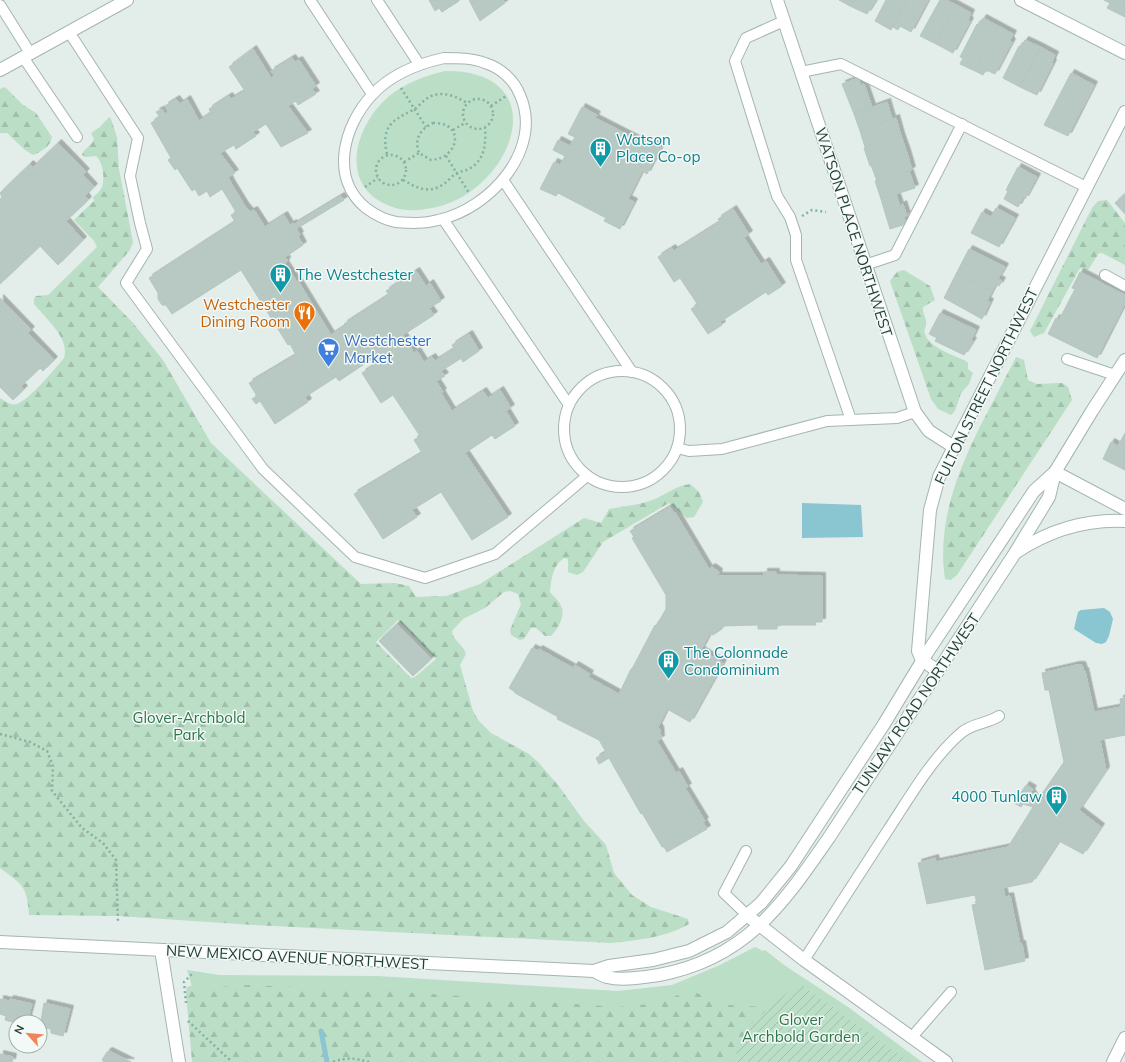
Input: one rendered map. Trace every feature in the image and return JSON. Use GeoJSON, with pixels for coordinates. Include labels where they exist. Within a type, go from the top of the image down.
{"type":"FeatureCollection","features":[{"type":"Feature","properties":{"kind":"street"},"geometry":{"type":"LineString","coordinates":[[0,70],[127,0]]}},
{"type":"Feature","properties":{"kind":"street","name":"WATSON PLACE NORTHWEST"},"geometry":{"type":"LineString","coordinates":[[777,0],[915,412],[929,431],[954,447]]}},
{"type":"Feature","properties":{"kind":"street"},"geometry":{"type":"LineString","coordinates":[[1021,0],[1125,53]]}},
{"type":"Feature","properties":{"kind":"street","name":"FULTON STREET NORTHWEST"},"geometry":{"type":"LineString","coordinates":[[922,660],[918,651],[918,642],[929,516],[939,477],[1125,112]]}},
{"type":"Feature","properties":{"kind":"street","name":"TUNLAW ROAD NORTHWEST"},"geometry":{"type":"LineString","coordinates":[[748,916],[773,890],[791,866],[884,724],[922,660],[1034,490],[1055,472],[1125,360]]}},
{"type":"Feature","properties":{"kind":"street"},"geometry":{"type":"LineString","coordinates":[[1055,472],[1125,508]]}},
{"type":"Feature","properties":{"kind":"street","name":"TUNLAW ROAD NORTHWEST"},"geometry":{"type":"LineString","coordinates":[[760,926],[800,879],[1015,553],[1049,498],[1055,472]]}},
{"type":"Feature","properties":{"kind":"street"},"geometry":{"type":"LineString","coordinates":[[1015,553],[1042,537],[1073,526],[1102,521],[1125,521]]}},
{"type":"Feature","properties":{"kind":"street"},"geometry":{"type":"LineString","coordinates":[[922,660],[938,671]]}},
{"type":"Feature","properties":{"kind":"street"},"geometry":{"type":"LineString","coordinates":[[748,916],[804,960],[946,1062]]}},
{"type":"Feature","properties":{"kind":"street","name":"NEW MEXICO AVENUE NORTHWEST"},"geometry":{"type":"LineString","coordinates":[[594,971],[609,966],[653,960],[689,951],[727,932],[748,916]]}},
{"type":"Feature","properties":{"kind":"street","name":"NEW MEXICO AVENUE NORTHWEST"},"geometry":{"type":"LineString","coordinates":[[0,942],[594,971],[608,977],[630,978],[671,972],[703,962],[727,951],[760,926]]}},
{"type":"Feature","properties":{"kind":"street"},"geometry":{"type":"LineString","coordinates":[[161,950],[179,1062]]}},
{"type":"Feature","properties":{"kind":"street"},"geometry":{"type":"LineString","coordinates":[[1113,1062],[1125,1038]]}},
{"type":"Feature","properties":{"kind":"lane"},"geometry":{"type":"LineString","coordinates":[[310,0],[372,94]]}},
{"type":"Feature","properties":{"kind":"lane"},"geometry":{"type":"LineString","coordinates":[[377,0],[419,64]]}},
{"type":"Feature","properties":{"kind":"lane"},"geometry":{"type":"LineString","coordinates":[[0,5],[26,55],[77,137]]}},
{"type":"Feature","properties":{"kind":"lane"},"geometry":{"type":"LineString","coordinates":[[784,21],[746,38],[734,61],[777,196],[791,221],[796,235],[796,260],[851,420]]}},
{"type":"Feature","properties":{"kind":"lane"},"geometry":{"type":"LineString","coordinates":[[68,32],[138,138],[130,176],[147,249],[126,283],[263,469],[355,557],[425,578],[481,559],[495,554],[587,476]]}},
{"type":"Feature","properties":{"kind":"lane"},"geometry":{"type":"LineString","coordinates":[[444,58],[466,58],[492,66],[504,72],[516,87],[524,104],[526,124],[523,144],[514,165],[503,180],[481,200],[460,213],[443,219],[414,224],[393,221],[374,214],[359,202],[348,186],[344,167],[344,147],[351,126],[372,94],[399,74],[419,64],[444,58]]}},
{"type":"Feature","properties":{"kind":"lane"},"geometry":{"type":"LineString","coordinates":[[801,72],[841,64],[1086,187]]}},
{"type":"Feature","properties":{"kind":"lane"},"geometry":{"type":"LineString","coordinates":[[865,265],[895,255],[962,124]]}},
{"type":"Feature","properties":{"kind":"lane"},"geometry":{"type":"LineString","coordinates":[[503,180],[632,372]]}},
{"type":"Feature","properties":{"kind":"lane"},"geometry":{"type":"LineString","coordinates":[[443,219],[570,405]]}},
{"type":"Feature","properties":{"kind":"lane"},"geometry":{"type":"LineString","coordinates":[[1105,275],[1125,286]]}},
{"type":"Feature","properties":{"kind":"lane"},"geometry":{"type":"LineString","coordinates":[[1067,359],[1115,375]]}},
{"type":"Feature","properties":{"kind":"lane"},"geometry":{"type":"LineString","coordinates":[[614,372],[632,372],[650,378],[664,389],[675,405],[680,423],[679,441],[672,460],[659,474],[642,484],[623,488],[604,485],[587,476],[573,461],[566,443],[564,424],[570,405],[581,389],[596,378],[614,372]]}},
{"type":"Feature","properties":{"kind":"lane"},"geometry":{"type":"LineString","coordinates":[[676,448],[689,450],[722,449],[828,421],[897,418],[915,412]]}},
{"type":"Feature","properties":{"kind":"lane"},"geometry":{"type":"LineString","coordinates":[[804,960],[936,759],[962,732],[971,726],[993,720],[999,716]]}},
{"type":"Feature","properties":{"kind":"lane"},"geometry":{"type":"LineString","coordinates":[[746,851],[724,893],[748,916]]}},
{"type":"Feature","properties":{"kind":"lane"},"geometry":{"type":"LineString","coordinates":[[912,1038],[951,992]]}},
{"type":"Feature","properties":{"kind":"path"},"geometry":{"type":"LineString","coordinates":[[395,90],[404,83]]}},
{"type":"Feature","properties":{"kind":"path"},"geometry":{"type":"LineString","coordinates":[[399,86],[426,126]]}},
{"type":"Feature","properties":{"kind":"path"},"geometry":{"type":"LineString","coordinates":[[491,106],[509,94],[508,92]]}},
{"type":"Feature","properties":{"kind":"path"},"geometry":{"type":"LineString","coordinates":[[387,154],[386,136],[391,124],[396,118],[414,110],[426,99],[441,94],[453,95],[467,103]]}},
{"type":"Feature","properties":{"kind":"path"},"geometry":{"type":"LineString","coordinates":[[481,98],[491,106],[493,118],[490,124],[484,128],[472,128],[465,122],[462,113],[467,103],[474,99],[481,98]]}},
{"type":"Feature","properties":{"kind":"path"},"geometry":{"type":"LineString","coordinates":[[453,130],[465,122]]}},
{"type":"Feature","properties":{"kind":"path"},"geometry":{"type":"LineString","coordinates":[[441,123],[448,125],[453,130],[455,144],[446,156],[431,160],[418,153],[416,146],[417,139],[420,132],[426,126],[441,123]]}},
{"type":"Feature","properties":{"kind":"path"},"geometry":{"type":"LineString","coordinates":[[402,180],[424,190],[439,188],[456,173],[468,169],[482,156],[485,147],[484,128]]}},
{"type":"Feature","properties":{"kind":"path"},"geometry":{"type":"LineString","coordinates":[[404,162],[418,153]]}},
{"type":"Feature","properties":{"kind":"path"},"geometry":{"type":"LineString","coordinates":[[387,154],[394,154],[404,162],[406,168],[402,180],[397,184],[384,184],[378,178],[375,168],[377,162],[387,154]]}},
{"type":"Feature","properties":{"kind":"path"},"geometry":{"type":"LineString","coordinates":[[446,156],[470,195],[475,192]]}},
{"type":"Feature","properties":{"kind":"path"},"geometry":{"type":"LineString","coordinates":[[360,185],[362,188],[378,178]]}},
{"type":"Feature","properties":{"kind":"path"},"geometry":{"type":"LineString","coordinates":[[791,221],[812,210],[826,212]]}},
{"type":"Feature","properties":{"kind":"path"},"geometry":{"type":"LineString","coordinates":[[0,734],[30,742],[47,751],[53,766],[52,791],[82,828],[103,843],[116,860],[118,923]]}},
{"type":"Feature","properties":{"kind":"path"},"geometry":{"type":"LineString","coordinates":[[186,1006],[184,982],[192,974]]}},
{"type":"Feature","properties":{"kind":"path"},"geometry":{"type":"LineString","coordinates":[[187,1013],[187,1021],[232,1062]]}},
{"type":"Feature","properties":{"kind":"path"},"geometry":{"type":"LineString","coordinates":[[334,1062],[346,1058],[355,1058],[369,1062]]}},
{"type":"Feature","properties":{"kind":"green space"},"geometry":{"type":"Polygon","coordinates":[[[445,71],[481,76],[503,91],[512,112],[511,136],[500,161],[481,183],[456,200],[421,210],[394,208],[374,197],[363,185],[358,171],[357,155],[360,139],[376,109],[388,97],[415,81],[445,71]]]}},
{"type":"Feature","properties":{"kind":"green space"},"geometry":{"type":"Polygon","coordinates":[[[5,87],[23,105],[36,113],[52,137],[48,146],[33,155],[25,150],[7,133],[0,133],[0,89],[5,87]]]}},
{"type":"Feature","properties":{"kind":"green space","name":"Glover-Archbold Park"},"geometry":{"type":"Polygon","coordinates":[[[109,117],[111,119],[117,137],[119,169],[133,242],[130,250],[98,287],[133,323],[163,360],[211,443],[361,584],[395,583],[409,586],[416,597],[446,596],[480,584],[584,518],[601,523],[609,509],[650,501],[685,485],[690,484],[699,492],[703,502],[694,517],[687,518],[669,503],[603,542],[583,572],[577,575],[568,572],[568,559],[564,558],[560,561],[553,573],[550,592],[560,604],[563,613],[559,626],[551,636],[545,636],[536,628],[531,628],[524,639],[520,640],[511,635],[510,630],[521,604],[518,594],[510,591],[504,592],[485,608],[463,619],[452,631],[454,637],[466,654],[460,665],[473,711],[479,721],[491,733],[529,754],[538,762],[558,785],[584,821],[606,845],[614,873],[632,895],[651,907],[688,919],[689,924],[680,929],[661,935],[611,943],[254,925],[118,916],[29,915],[27,898],[22,887],[14,878],[0,868],[0,398],[13,404],[17,404],[22,401],[42,384],[64,358],[64,343],[56,329],[34,304],[34,299],[36,296],[48,295],[97,247],[94,241],[74,220],[94,201],[93,197],[102,187],[103,170],[100,162],[96,156],[86,157],[82,155],[94,139],[91,133],[100,127],[109,117]],[[398,620],[376,642],[411,678],[415,677],[436,659],[398,620]]]}},
{"type":"Feature","properties":{"kind":"green space"},"geometry":{"type":"Polygon","coordinates":[[[1107,200],[1125,223],[1125,265],[1102,253],[1099,253],[1088,270],[1080,268],[1044,333],[1034,337],[1030,331],[1092,208],[1098,201],[1107,200]]]}},
{"type":"Feature","properties":{"kind":"green space"},"geometry":{"type":"Polygon","coordinates":[[[904,270],[930,286],[935,300],[923,307],[927,339],[949,354],[966,361],[968,363],[968,369],[973,373],[969,384],[961,393],[955,411],[951,415],[938,409],[931,399],[890,281],[897,272],[904,270]]]}},
{"type":"Feature","properties":{"kind":"green space"},"geometry":{"type":"Polygon","coordinates":[[[1016,357],[1024,360],[1028,380],[1037,384],[1062,383],[1068,387],[1072,400],[957,575],[951,580],[945,579],[943,549],[946,520],[953,491],[975,436],[1016,357]]]}},
{"type":"Feature","properties":{"kind":"green space"},"geometry":{"type":"Polygon","coordinates":[[[755,947],[763,951],[765,950],[784,965],[848,1007],[922,1062],[215,1062],[187,970],[219,975],[378,976],[618,991],[672,985],[720,965],[755,947]]]}},
{"type":"Feature","properties":{"kind":"green space","name":"Glover Archbold Garden"},"geometry":{"type":"Polygon","coordinates":[[[799,983],[910,1062],[732,1062],[751,1024],[799,983]]]}},
{"type":"Feature","properties":{"kind":"green space"},"geometry":{"type":"Polygon","coordinates":[[[193,985],[204,988],[249,985],[389,991],[618,1007],[660,1003],[689,990],[728,1005],[771,1007],[751,1024],[732,1062],[192,1062],[186,993],[187,987],[193,985]]]}},
{"type":"Feature","properties":{"kind":"water"},"geometry":{"type":"Polygon","coordinates":[[[802,503],[861,505],[863,537],[802,538],[802,503]]]}},
{"type":"Feature","properties":{"kind":"water"},"geometry":{"type":"Polygon","coordinates":[[[1104,608],[1110,612],[1113,619],[1106,642],[1102,644],[1096,643],[1074,629],[1078,612],[1081,610],[1104,608]]]}},
{"type":"Feature","properties":{"kind":"building"},"geometry":{"type":"Polygon","coordinates":[[[429,0],[459,1],[442,12],[439,8],[435,11],[429,0]]]}},
{"type":"Feature","properties":{"kind":"building"},"geometry":{"type":"Polygon","coordinates":[[[469,0],[503,0],[505,3],[480,21],[469,0]]]}},
{"type":"Feature","properties":{"kind":"building"},"geometry":{"type":"Polygon","coordinates":[[[839,0],[854,0],[850,6],[839,0]]]}},
{"type":"Feature","properties":{"kind":"building"},"geometry":{"type":"Polygon","coordinates":[[[854,0],[876,0],[867,14],[850,6],[854,0]]]}},
{"type":"Feature","properties":{"kind":"building"},"geometry":{"type":"Polygon","coordinates":[[[886,0],[907,0],[891,30],[875,21],[886,0]]]}},
{"type":"Feature","properties":{"kind":"building"},"geometry":{"type":"Polygon","coordinates":[[[907,0],[928,0],[911,32],[900,26],[898,30],[893,27],[907,0]]]}},
{"type":"Feature","properties":{"kind":"building"},"geometry":{"type":"Polygon","coordinates":[[[940,0],[946,0],[956,5],[936,44],[920,36],[940,0]]]}},
{"type":"Feature","properties":{"kind":"building"},"geometry":{"type":"Polygon","coordinates":[[[1104,0],[1125,0],[1125,17],[1107,8],[1110,3],[1104,0]]]}},
{"type":"Feature","properties":{"kind":"building"},"geometry":{"type":"Polygon","coordinates":[[[956,5],[971,13],[968,20],[970,21],[953,53],[936,44],[956,5]]]}},
{"type":"Feature","properties":{"kind":"building"},"geometry":{"type":"Polygon","coordinates":[[[983,18],[998,26],[975,71],[960,64],[963,58],[960,57],[977,24],[979,25],[983,18]]]}},
{"type":"Feature","properties":{"kind":"building"},"geometry":{"type":"Polygon","coordinates":[[[998,26],[1013,34],[1010,40],[1012,42],[995,74],[986,70],[983,75],[975,71],[998,26]]]}},
{"type":"Feature","properties":{"kind":"building"},"geometry":{"type":"Polygon","coordinates":[[[1025,40],[1040,47],[1020,87],[1003,78],[1019,46],[1021,47],[1025,40]]]}},
{"type":"Feature","properties":{"kind":"building"},"geometry":{"type":"Polygon","coordinates":[[[1040,47],[1055,55],[1052,62],[1053,63],[1037,95],[1020,87],[1040,47]]]}},
{"type":"Feature","properties":{"kind":"building","name":"The Westchester"},"geometry":{"type":"Polygon","coordinates":[[[253,49],[271,78],[274,75],[271,71],[292,58],[295,62],[299,60],[316,86],[312,89],[316,94],[298,105],[296,101],[288,106],[308,133],[281,147],[266,124],[253,132],[256,136],[236,149],[234,145],[220,153],[235,173],[228,177],[231,183],[245,206],[250,212],[254,210],[265,227],[284,215],[290,225],[293,223],[300,235],[298,236],[303,245],[285,257],[287,260],[285,264],[297,282],[298,281],[331,335],[345,326],[344,324],[389,295],[386,291],[416,271],[426,286],[430,283],[441,301],[429,308],[434,315],[403,335],[414,353],[417,351],[424,362],[432,357],[435,361],[454,349],[460,359],[441,371],[445,376],[436,381],[443,392],[441,393],[452,411],[483,391],[488,398],[500,390],[511,408],[506,411],[515,426],[495,439],[492,435],[465,453],[508,517],[472,540],[441,492],[412,510],[417,517],[383,539],[354,494],[422,453],[414,440],[420,436],[393,395],[381,403],[362,373],[375,365],[372,359],[339,381],[336,377],[305,397],[308,402],[275,424],[260,401],[256,404],[252,399],[257,396],[249,383],[296,355],[290,344],[288,345],[241,270],[172,314],[166,305],[162,305],[158,299],[158,293],[149,278],[235,222],[231,215],[236,212],[222,189],[210,197],[207,191],[199,196],[195,189],[192,191],[177,168],[175,170],[168,160],[171,158],[151,123],[160,117],[156,112],[162,109],[165,114],[168,111],[165,106],[176,99],[180,104],[187,99],[199,121],[211,113],[209,109],[229,96],[231,99],[245,91],[229,67],[253,49]]]}},
{"type":"Feature","properties":{"kind":"building"},"geometry":{"type":"Polygon","coordinates":[[[1071,73],[1094,85],[1068,136],[1044,125],[1071,73]]]}},
{"type":"Feature","properties":{"kind":"building"},"geometry":{"type":"Polygon","coordinates":[[[858,78],[861,86],[864,84],[872,107],[854,114],[842,84],[858,78]]]}},
{"type":"Feature","properties":{"kind":"building"},"geometry":{"type":"Polygon","coordinates":[[[887,102],[892,119],[860,131],[854,114],[887,102]]]}},
{"type":"Feature","properties":{"kind":"building","name":"Watson Place Co-op"},"geometry":{"type":"Polygon","coordinates":[[[582,107],[597,115],[595,118],[644,143],[646,140],[661,147],[647,174],[642,171],[628,199],[634,202],[620,229],[604,221],[606,218],[558,193],[556,196],[540,189],[554,162],[560,165],[565,156],[553,150],[558,140],[570,146],[575,137],[568,134],[582,107]]]}},
{"type":"Feature","properties":{"kind":"building"},"geometry":{"type":"Polygon","coordinates":[[[896,118],[901,136],[865,147],[860,131],[896,118]]]}},
{"type":"Feature","properties":{"kind":"building"},"geometry":{"type":"Polygon","coordinates":[[[901,136],[907,153],[870,166],[864,148],[901,136]]]}},
{"type":"Feature","properties":{"kind":"building"},"geometry":{"type":"Polygon","coordinates":[[[58,143],[86,172],[83,175],[94,187],[85,196],[88,200],[66,221],[83,240],[58,265],[40,246],[0,284],[0,199],[2,197],[0,193],[30,164],[33,167],[58,143]]]}},
{"type":"Feature","properties":{"kind":"building"},"geometry":{"type":"Polygon","coordinates":[[[907,153],[912,170],[877,181],[871,165],[907,153]]]}},
{"type":"Feature","properties":{"kind":"building"},"geometry":{"type":"Polygon","coordinates":[[[1018,167],[1037,177],[1025,199],[1023,198],[1018,207],[1004,199],[1008,191],[1006,190],[1018,167]]]}},
{"type":"Feature","properties":{"kind":"building"},"geometry":{"type":"Polygon","coordinates":[[[909,171],[915,188],[881,199],[875,181],[909,171]]]}},
{"type":"Feature","properties":{"kind":"building"},"geometry":{"type":"Polygon","coordinates":[[[896,194],[900,206],[903,204],[907,216],[904,217],[906,224],[890,229],[881,199],[896,194]]]}},
{"type":"Feature","properties":{"kind":"building"},"geometry":{"type":"Polygon","coordinates":[[[1125,194],[1125,214],[1115,203],[1125,194]]]}},
{"type":"Feature","properties":{"kind":"building"},"geometry":{"type":"Polygon","coordinates":[[[341,196],[344,200],[296,229],[293,225],[341,196]]]}},
{"type":"Feature","properties":{"kind":"building"},"geometry":{"type":"Polygon","coordinates":[[[996,208],[1015,218],[999,247],[971,233],[982,212],[991,217],[996,208]]]}},
{"type":"Feature","properties":{"kind":"building"},"geometry":{"type":"Polygon","coordinates":[[[733,209],[749,234],[744,238],[761,264],[766,261],[782,286],[768,295],[766,292],[720,322],[722,325],[708,334],[691,309],[698,305],[680,278],[674,282],[658,257],[672,248],[674,251],[720,222],[718,219],[733,209]]]}},
{"type":"Feature","properties":{"kind":"building"},"geometry":{"type":"Polygon","coordinates":[[[969,249],[1005,267],[998,279],[1002,281],[999,286],[996,284],[992,291],[956,274],[969,249]]]}},
{"type":"Feature","properties":{"kind":"building"},"geometry":{"type":"Polygon","coordinates":[[[1080,272],[1125,295],[1125,303],[1097,358],[1048,334],[1056,318],[1059,320],[1075,289],[1072,288],[1080,272]]]}},
{"type":"Feature","properties":{"kind":"building"},"geometry":{"type":"Polygon","coordinates":[[[956,274],[992,291],[987,301],[990,302],[982,319],[944,298],[956,274]]]}},
{"type":"Feature","properties":{"kind":"building"},"geometry":{"type":"Polygon","coordinates":[[[0,298],[31,330],[28,333],[54,360],[43,371],[40,368],[21,386],[24,389],[13,400],[0,387],[0,298]]]}},
{"type":"Feature","properties":{"kind":"building"},"geometry":{"type":"Polygon","coordinates":[[[940,313],[976,330],[971,340],[973,341],[964,355],[935,341],[937,338],[929,334],[940,313]]]}},
{"type":"Feature","properties":{"kind":"building"},"geometry":{"type":"Polygon","coordinates":[[[469,334],[479,351],[463,362],[452,345],[469,334]]]}},
{"type":"Feature","properties":{"kind":"building"},"geometry":{"type":"Polygon","coordinates":[[[1125,433],[1125,470],[1103,459],[1111,442],[1118,446],[1125,433]]]}},
{"type":"Feature","properties":{"kind":"building","name":"The Colonnade Condominium"},"geometry":{"type":"Polygon","coordinates":[[[670,507],[674,513],[675,512],[709,569],[712,567],[719,572],[718,576],[764,576],[764,572],[776,572],[776,575],[822,576],[822,622],[815,622],[816,625],[777,625],[777,629],[758,629],[758,625],[722,626],[722,629],[713,635],[710,633],[701,650],[723,663],[690,722],[667,709],[658,727],[660,729],[661,739],[657,741],[676,773],[679,771],[688,787],[685,788],[705,821],[703,822],[707,829],[667,852],[664,847],[662,847],[642,813],[641,814],[609,758],[599,764],[596,758],[606,752],[599,740],[557,719],[558,717],[515,693],[509,688],[532,648],[538,651],[539,649],[573,668],[575,665],[590,674],[588,677],[619,694],[655,625],[656,626],[666,609],[666,595],[632,538],[634,537],[630,531],[670,507]]]}},
{"type":"Feature","properties":{"kind":"building"},"geometry":{"type":"Polygon","coordinates":[[[397,624],[431,659],[413,676],[379,641],[397,624]]]}},
{"type":"Feature","properties":{"kind":"building","name":"4000 Tunlaw"},"geometry":{"type":"Polygon","coordinates":[[[1082,665],[1085,671],[1094,712],[1121,707],[1120,699],[1125,698],[1125,735],[1100,740],[1106,770],[1079,810],[1101,827],[1083,854],[1059,841],[1032,882],[1003,888],[1005,897],[1010,896],[1025,961],[985,970],[972,905],[977,904],[975,895],[927,904],[918,863],[935,858],[936,862],[1008,847],[1033,807],[1023,804],[1021,807],[1014,803],[1026,785],[1033,789],[1031,792],[1037,801],[1064,762],[1049,690],[1045,690],[1042,673],[1082,665]]]}},
{"type":"Feature","properties":{"kind":"building"},"geometry":{"type":"Polygon","coordinates":[[[0,999],[9,1001],[10,999],[32,1004],[29,1014],[8,1014],[8,1021],[5,1020],[6,1016],[0,1014],[0,999]]]}},
{"type":"Feature","properties":{"kind":"building"},"geometry":{"type":"Polygon","coordinates":[[[44,1003],[70,1009],[63,1036],[51,1033],[51,1029],[48,1028],[48,1014],[42,1014],[44,1003]]]}},
{"type":"Feature","properties":{"kind":"building"},"geometry":{"type":"Polygon","coordinates":[[[109,1051],[131,1062],[104,1062],[102,1060],[109,1051]]]}},
{"type":"Feature","properties":{"kind":"building"},"geometry":{"type":"Polygon","coordinates":[[[0,1054],[13,1057],[12,1062],[0,1062],[0,1054]]]}},
{"type":"Feature","properties":{"kind":"waterway"},"geometry":{"type":"LineString","coordinates":[[321,1031],[327,1062]]}},
{"type":"Feature","properties":{"kind":"place","name":"Watson Place Co-op"},"geometry":{"type":"Point","coordinates":[601,168]}},
{"type":"Feature","properties":{"kind":"place","name":"The Westchester"},"geometry":{"type":"Point","coordinates":[281,294]}},
{"type":"Feature","properties":{"kind":"place","name":"Westchester Dining Room"},"geometry":{"type":"Point","coordinates":[305,332]}},
{"type":"Feature","properties":{"kind":"place","name":"Westchester Market"},"geometry":{"type":"Point","coordinates":[328,368]}},
{"type":"Feature","properties":{"kind":"place","name":"The Colonnade Condominium"},"geometry":{"type":"Point","coordinates":[669,680]}},
{"type":"Feature","properties":{"kind":"place","name":"4000 Tunlaw"},"geometry":{"type":"Point","coordinates":[1057,816]}}]}
